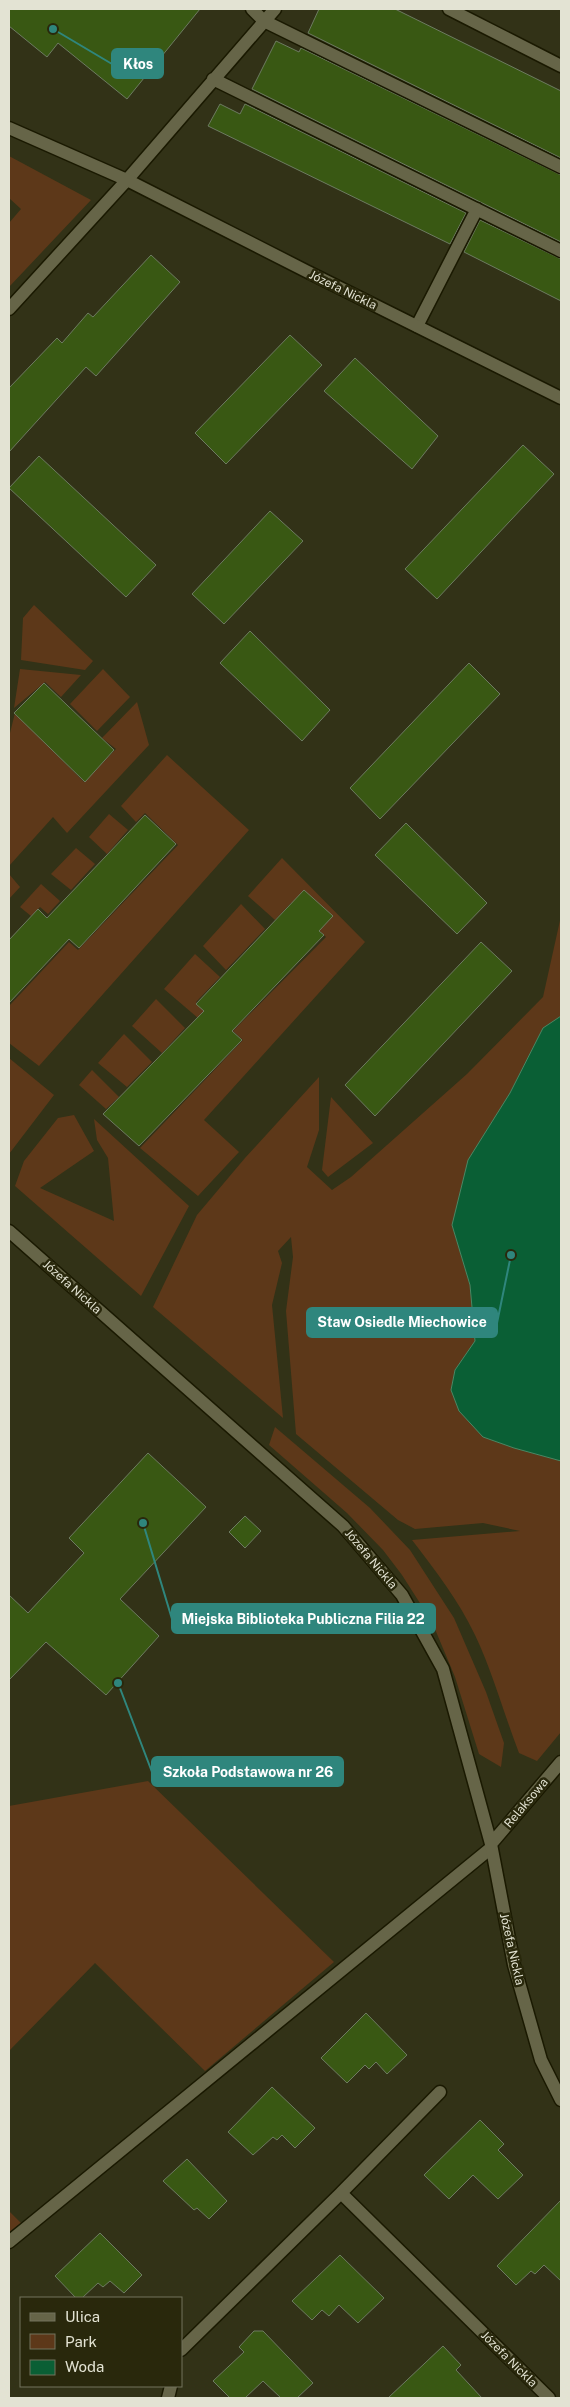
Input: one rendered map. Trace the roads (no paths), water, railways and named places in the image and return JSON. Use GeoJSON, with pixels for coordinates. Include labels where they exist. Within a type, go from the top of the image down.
{"type":"FeatureCollection","features":[{"type":"Feature","properties":{"kind":"street"},"geometry":{"type":"LineString","coordinates":[[252,9],[264,21],[561,166]]}},
{"type":"Feature","properties":{"kind":"street"},"geometry":{"type":"LineString","coordinates":[[9,309],[127,180],[275,9]]}},
{"type":"Feature","properties":{"kind":"street"},"geometry":{"type":"LineString","coordinates":[[449,9],[561,66]]}},
{"type":"Feature","properties":{"kind":"street"},"geometry":{"type":"LineString","coordinates":[[213,80],[561,250]]}},
{"type":"Feature","properties":{"kind":"street","name":"Józefa Nickla"},"geometry":{"type":"LineString","coordinates":[[9,128],[127,180],[561,398]]}},
{"type":"Feature","properties":{"kind":"street"},"geometry":{"type":"LineString","coordinates":[[417,326],[477,209]]}},
{"type":"Feature","properties":{"kind":"street","name":"Józefa Nickla"},"geometry":{"type":"LineString","coordinates":[[9,1231],[343,1526],[402,1596],[443,1669],[491,1846],[520,1984],[541,2060],[561,2100]]}},
{"type":"Feature","properties":{"kind":"street","name":"Relaksowa"},"geometry":{"type":"LineString","coordinates":[[9,2242],[491,1846],[561,1762]]}},
{"type":"Feature","properties":{"kind":"street"},"geometry":{"type":"LineString","coordinates":[[182,2349],[341,2193],[440,2092]]}},
{"type":"Feature","properties":{"kind":"street","name":"Józefa Nickla"},"geometry":{"type":"LineString","coordinates":[[341,2193],[549,2398]]}},
{"type":"Feature","properties":{"kind":"water"},"geometry":{"type":"Polygon","coordinates":[[[561,1016],[561,1461],[483,1437],[459,1411],[451,1390],[455,1370],[475,1341],[470,1285],[452,1225],[468,1160],[510,1093],[543,1028],[561,1016]]]}},
{"type":"Feature","properties":{"kind":"place","name":"Kłos"},"geometry":{"type":"Point","coordinates":[53,29]}},
{"type":"Feature","properties":{"kind":"place","name":"Staw Osiedle Miechowice"},"geometry":{"type":"Point","coordinates":[511,1255]}},
{"type":"Feature","properties":{"kind":"place","name":"Miejska Biblioteka Publiczna Filia 22"},"geometry":{"type":"Point","coordinates":[143,1523]}},
{"type":"Feature","properties":{"kind":"place","name":"Szkoła Podstawowa nr 26"},"geometry":{"type":"Point","coordinates":[118,1683]}}]}
